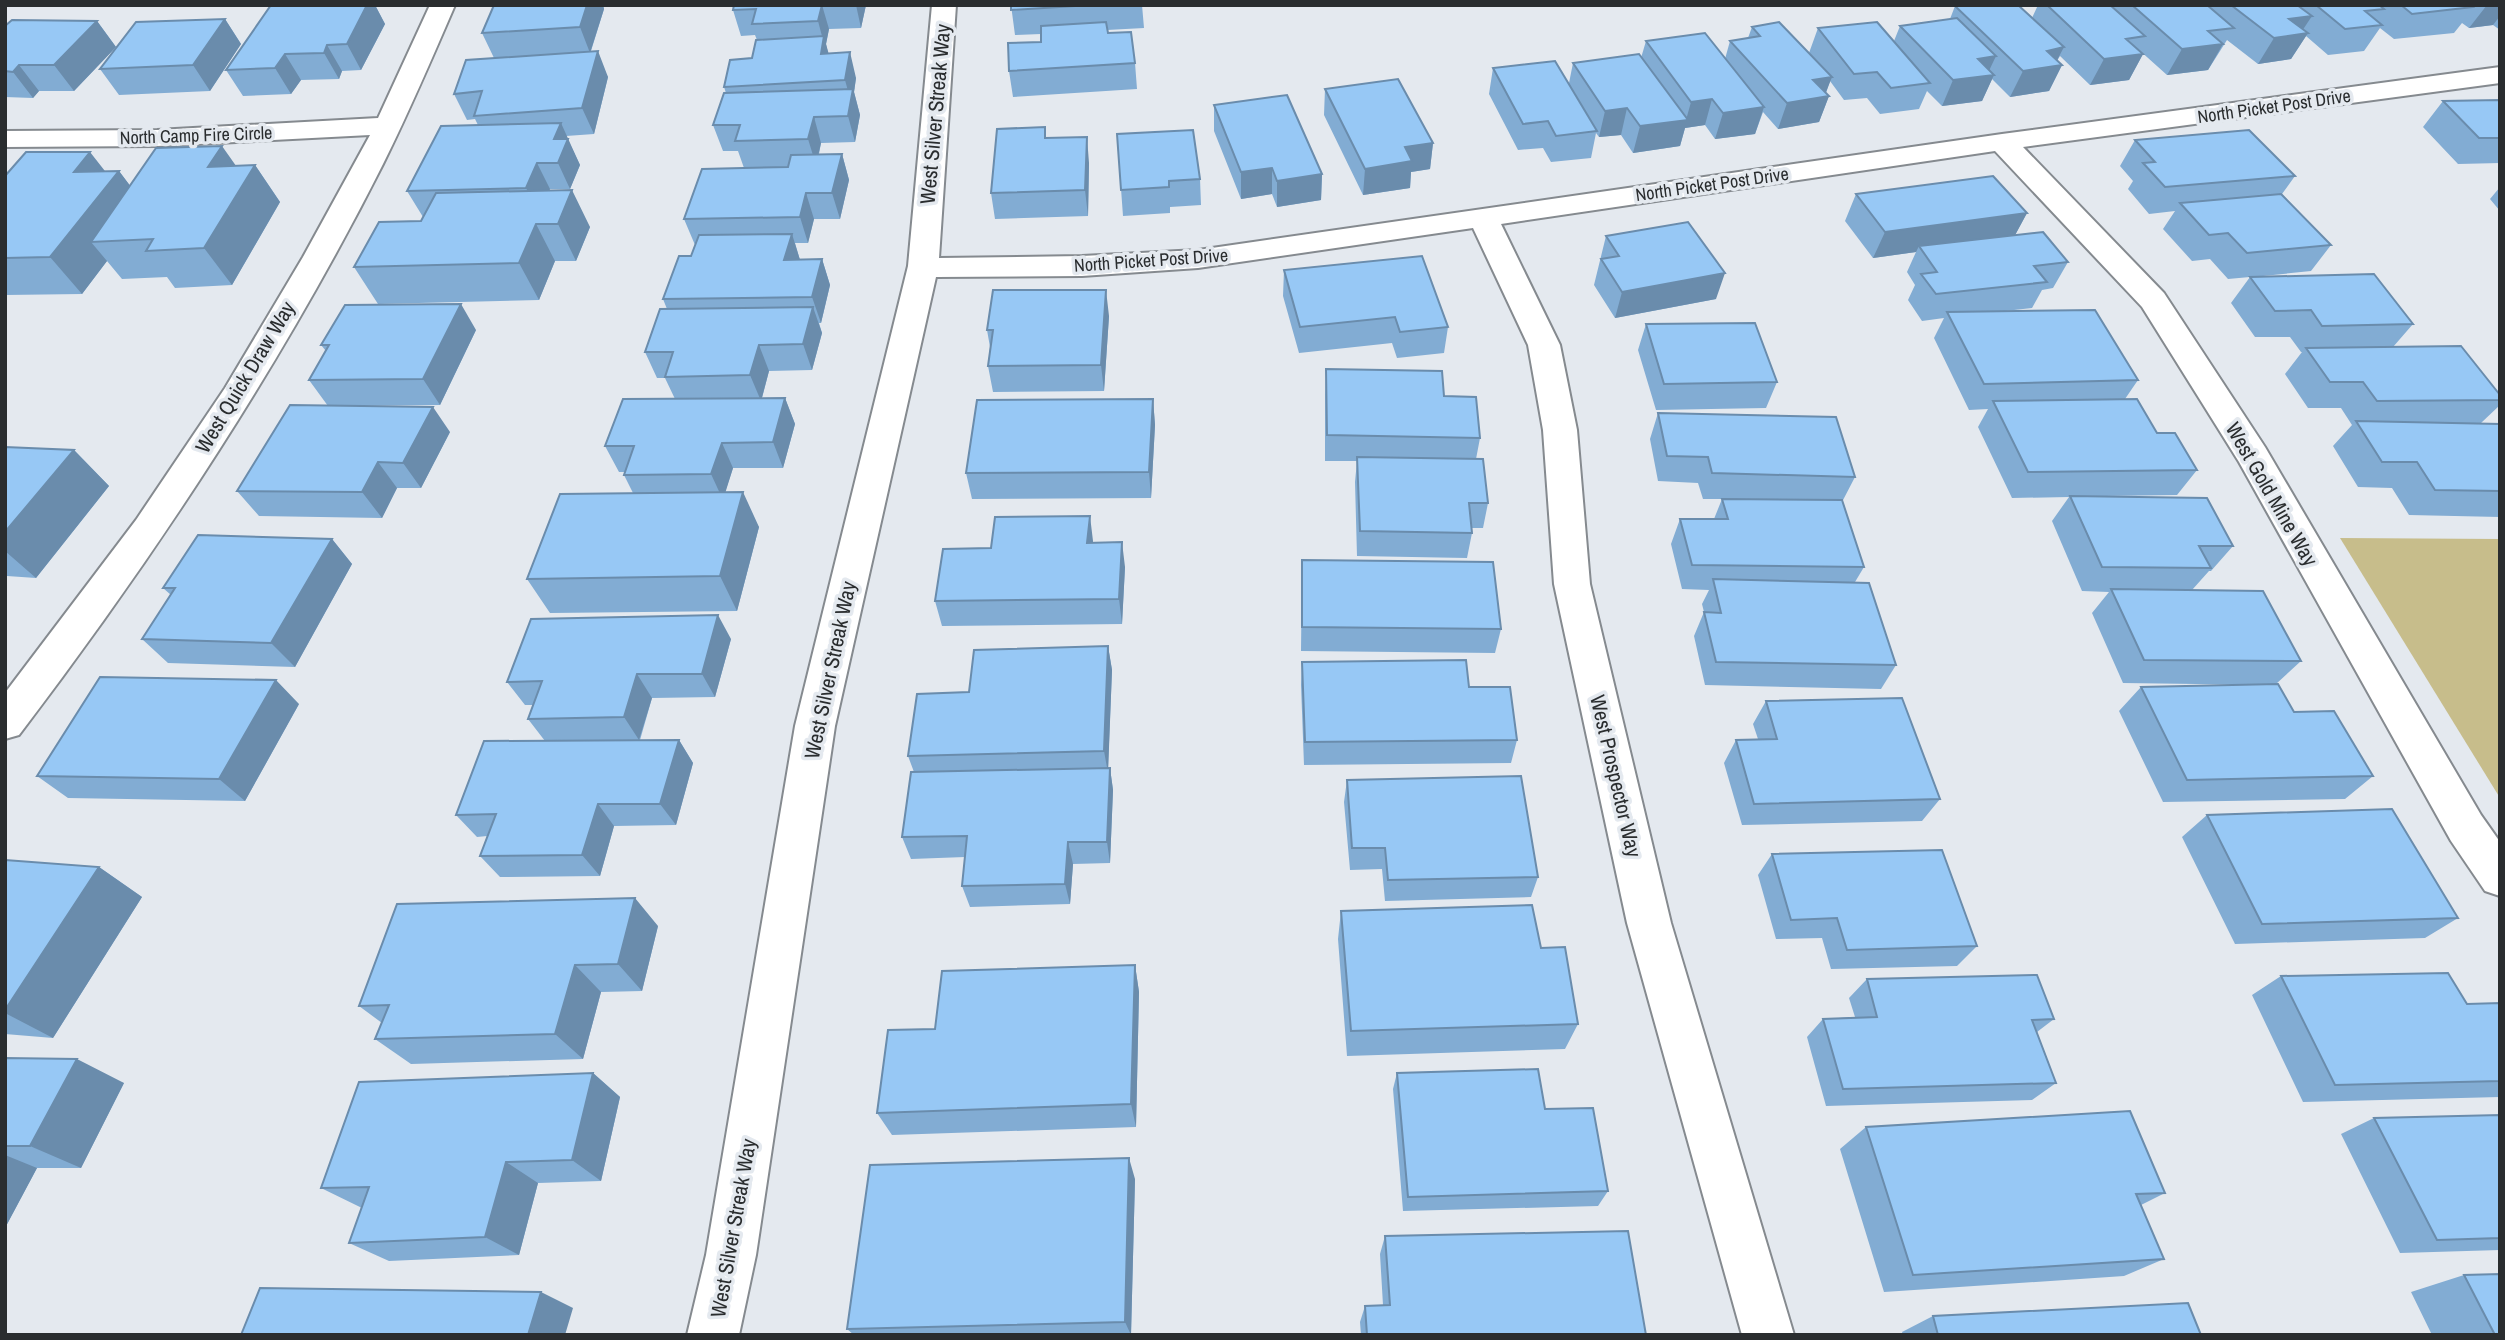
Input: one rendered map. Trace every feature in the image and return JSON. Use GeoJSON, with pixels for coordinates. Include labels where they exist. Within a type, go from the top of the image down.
{"type":"FeatureCollection","features":[{"type":"Feature","properties":{"kind":"street","name":"West Quick Draw Way"},"geometry":{"type":"LineString","coordinates":[[8,716],[175,493],[264,349],[358,186],[443,5]]}},
{"type":"Feature","properties":{"kind":"street","name":"West Silver Streak Way"},"geometry":{"type":"LineString","coordinates":[[713,1335],[733,1242],[815,726],[923,268],[944,5]]}},
{"type":"Feature","properties":{"kind":"street","name":"North Picket Post Drive"},"geometry":{"type":"LineString","coordinates":[[923,268],[1082,265],[1198,259],[2002,142],[2500,75]]}},
{"type":"Feature","properties":{"kind":"street","name":"North Camp Fire Circle"},"geometry":{"type":"LineString","coordinates":[[5,139],[157,138],[386,126]]}},
{"type":"Feature","properties":{"kind":"street","name":"West Gold Mine Way"},"geometry":{"type":"LineString","coordinates":[[2002,142],[2153,300],[2253,456],[2466,828],[2500,877]]}},
{"type":"Feature","properties":{"kind":"street","name":"West Prospector Way"},"geometry":{"type":"LineString","coordinates":[[1483,218],[1544,345],[1560,430],[1572,584],[1578,611],[1649,923],[1768,1335]]}},
{"type":"Feature","properties":{"kind":"shaded area"},"geometry":{"type":"Polygon","coordinates":[[[2340,538],[2500,539],[2500,798],[2340,538]]]}},
{"type":"Feature","properties":{"kind":"building"},"geometry":{"type":"Polygon","coordinates":[[[271,5],[367,5],[347,44],[327,45],[324,53],[285,54],[275,68],[226,70],[271,5]]]}},
{"type":"Feature","properties":{"kind":"building"},"geometry":{"type":"Polygon","coordinates":[[[494,5],[587,5],[580,27],[482,33],[494,5]]]}},
{"type":"Feature","properties":{"kind":"building"},"geometry":{"type":"Polygon","coordinates":[[[734,5],[822,5],[818,21],[752,24],[756,9],[733,10],[734,5]]]}},
{"type":"Feature","properties":{"kind":"building"},"geometry":{"type":"Polygon","coordinates":[[[1011,5],[1091,5],[1011,10],[1011,5]]]}},
{"type":"Feature","properties":{"kind":"building"},"geometry":{"type":"Polygon","coordinates":[[[2018,5],[2064,47],[2047,51],[2062,65],[2023,71],[1955,6],[2018,5]]]}},
{"type":"Feature","properties":{"kind":"building"},"geometry":{"type":"Polygon","coordinates":[[[2047,5],[2110,5],[2145,36],[2126,39],[2143,54],[2104,59],[2047,5]]]}},
{"type":"Feature","properties":{"kind":"building"},"geometry":{"type":"Polygon","coordinates":[[[2132,5],[2207,5],[2234,28],[2208,31],[2223,44],[2182,49],[2132,5]]]}},
{"type":"Feature","properties":{"kind":"building"},"geometry":{"type":"Polygon","coordinates":[[[2231,5],[2297,5],[2312,16],[2289,19],[2308,33],[2274,38],[2231,5]]]}},
{"type":"Feature","properties":{"kind":"building"},"geometry":{"type":"Polygon","coordinates":[[[2316,5],[2379,5],[2384,9],[2365,11],[2382,25],[2345,29],[2316,5]]]}},
{"type":"Feature","properties":{"kind":"building"},"geometry":{"type":"Polygon","coordinates":[[[2401,5],[2471,5],[2473,7],[2412,14],[2401,5]]]}},
{"type":"Feature","properties":{"kind":"building"},"geometry":{"type":"Polygon","coordinates":[[[1957,18],[1996,56],[1978,59],[1994,75],[1953,80],[1900,26],[1957,18]]]}},
{"type":"Feature","properties":{"kind":"building"},"geometry":{"type":"Polygon","coordinates":[[[225,19],[193,65],[100,69],[136,22],[225,19]]]}},
{"type":"Feature","properties":{"kind":"building"},"geometry":{"type":"Polygon","coordinates":[[[12,20],[97,21],[54,65],[19,65],[13,72],[5,71],[5,26],[12,20]]]}},
{"type":"Feature","properties":{"kind":"building"},"geometry":{"type":"Polygon","coordinates":[[[1106,22],[1108,33],[1131,32],[1135,63],[1009,71],[1008,43],[1041,42],[1041,26],[1106,22]]]}},
{"type":"Feature","properties":{"kind":"building"},"geometry":{"type":"Polygon","coordinates":[[[1779,22],[1832,77],[1813,80],[1829,96],[1787,103],[1730,41],[1760,36],[1752,27],[1779,22]]]}},
{"type":"Feature","properties":{"kind":"building"},"geometry":{"type":"Polygon","coordinates":[[[1877,22],[1930,83],[1891,88],[1877,72],[1854,74],[1818,28],[1877,22]]]}},
{"type":"Feature","properties":{"kind":"building"},"geometry":{"type":"Polygon","coordinates":[[[1705,33],[1764,107],[1723,113],[1712,99],[1691,102],[1646,41],[1705,33]]]}},
{"type":"Feature","properties":{"kind":"building"},"geometry":{"type":"Polygon","coordinates":[[[824,36],[821,54],[850,52],[845,80],[724,87],[730,60],[752,58],[756,40],[824,36]]]}},
{"type":"Feature","properties":{"kind":"building"},"geometry":{"type":"Polygon","coordinates":[[[598,51],[582,108],[474,116],[482,91],[454,94],[466,60],[598,51]]]}},
{"type":"Feature","properties":{"kind":"building"},"geometry":{"type":"Polygon","coordinates":[[[1639,54],[1688,120],[1640,126],[1627,108],[1605,111],[1573,63],[1639,54]]]}},
{"type":"Feature","properties":{"kind":"building"},"geometry":{"type":"Polygon","coordinates":[[[1555,61],[1597,131],[1556,136],[1548,121],[1523,124],[1493,68],[1555,61]]]}},
{"type":"Feature","properties":{"kind":"building"},"geometry":{"type":"Polygon","coordinates":[[[1398,79],[1433,143],[1405,147],[1412,161],[1365,169],[1325,89],[1398,79]]]}},
{"type":"Feature","properties":{"kind":"building"},"geometry":{"type":"Polygon","coordinates":[[[853,89],[848,116],[814,117],[808,139],[735,141],[740,125],[713,125],[724,93],[853,89]]]}},
{"type":"Feature","properties":{"kind":"building"},"geometry":{"type":"Polygon","coordinates":[[[1287,95],[1322,174],[1277,181],[1272,168],[1241,172],[1214,105],[1287,95]]]}},
{"type":"Feature","properties":{"kind":"building"},"geometry":{"type":"Polygon","coordinates":[[[2500,100],[2500,138],[2479,138],[2443,101],[2500,100]]]}},
{"type":"Feature","properties":{"kind":"building"},"geometry":{"type":"Polygon","coordinates":[[[561,123],[554,139],[568,139],[558,163],[537,163],[526,188],[407,191],[441,126],[561,123]]]}},
{"type":"Feature","properties":{"kind":"building"},"geometry":{"type":"Polygon","coordinates":[[[1045,127],[1045,138],[1087,137],[1085,190],[991,193],[997,129],[1045,127]]]}},
{"type":"Feature","properties":{"kind":"building"},"geometry":{"type":"Polygon","coordinates":[[[1193,130],[1200,179],[1169,181],[1169,187],[1121,190],[1117,134],[1193,130]]]}},
{"type":"Feature","properties":{"kind":"building"},"geometry":{"type":"Polygon","coordinates":[[[2249,130],[2295,176],[2165,187],[2143,163],[2155,162],[2135,140],[2249,130]]]}},
{"type":"Feature","properties":{"kind":"building"},"geometry":{"type":"Polygon","coordinates":[[[222,146],[208,167],[255,165],[204,248],[146,251],[153,239],[91,242],[156,148],[222,146]]]}},
{"type":"Feature","properties":{"kind":"building"},"geometry":{"type":"Polygon","coordinates":[[[26,152],[90,152],[74,172],[119,171],[50,257],[5,258],[5,176],[26,152]]]}},
{"type":"Feature","properties":{"kind":"building"},"geometry":{"type":"Polygon","coordinates":[[[842,154],[832,193],[806,193],[800,217],[684,219],[702,169],[788,167],[791,155],[842,154]]]}},
{"type":"Feature","properties":{"kind":"building"},"geometry":{"type":"Polygon","coordinates":[[[1993,176],[2027,213],[1885,232],[1856,194],[1993,176]]]}},
{"type":"Feature","properties":{"kind":"building"},"geometry":{"type":"Polygon","coordinates":[[[572,190],[558,224],[536,224],[519,263],[354,267],[379,222],[421,221],[436,193],[572,190]]]}},
{"type":"Feature","properties":{"kind":"building"},"geometry":{"type":"Polygon","coordinates":[[[2281,194],[2331,245],[2247,253],[2228,233],[2209,235],[2180,203],[2281,194]]]}},
{"type":"Feature","properties":{"kind":"building"},"geometry":{"type":"Polygon","coordinates":[[[1688,222],[1725,273],[1622,292],[1601,259],[1619,256],[1606,236],[1688,222]]]}},
{"type":"Feature","properties":{"kind":"building"},"geometry":{"type":"Polygon","coordinates":[[[2043,232],[2068,262],[2034,266],[2047,282],[1936,294],[1921,274],[1937,272],[1919,246],[2043,232]]]}},
{"type":"Feature","properties":{"kind":"building"},"geometry":{"type":"Polygon","coordinates":[[[792,234],[784,260],[822,259],[812,297],[663,299],[679,256],[691,256],[699,235],[792,234]]]}},
{"type":"Feature","properties":{"kind":"building"},"geometry":{"type":"Polygon","coordinates":[[[1422,256],[1448,327],[1400,332],[1395,317],[1300,327],[1284,270],[1422,256]]]}},
{"type":"Feature","properties":{"kind":"building"},"geometry":{"type":"Polygon","coordinates":[[[2374,274],[2413,324],[2322,326],[2311,310],[2275,311],[2250,277],[2374,274]]]}},
{"type":"Feature","properties":{"kind":"building"},"geometry":{"type":"Polygon","coordinates":[[[993,290],[1106,290],[1101,365],[988,366],[993,330],[987,330],[993,290]]]}},
{"type":"Feature","properties":{"kind":"building"},"geometry":{"type":"Polygon","coordinates":[[[461,304],[423,379],[309,380],[329,345],[321,345],[345,305],[461,304]]]}},
{"type":"Feature","properties":{"kind":"building"},"geometry":{"type":"Polygon","coordinates":[[[813,307],[803,344],[759,345],[750,375],[665,377],[673,352],[645,352],[660,309],[813,307]]]}},
{"type":"Feature","properties":{"kind":"building"},"geometry":{"type":"Polygon","coordinates":[[[2095,310],[2138,380],[1984,384],[1947,312],[2095,310]]]}},
{"type":"Feature","properties":{"kind":"building"},"geometry":{"type":"Polygon","coordinates":[[[1755,323],[1777,382],[1664,384],[1646,324],[1755,323]]]}},
{"type":"Feature","properties":{"kind":"building"},"geometry":{"type":"Polygon","coordinates":[[[2461,346],[2500,395],[2500,400],[2377,401],[2363,382],[2330,382],[2306,348],[2461,346]]]}},
{"type":"Feature","properties":{"kind":"building"},"geometry":{"type":"Polygon","coordinates":[[[1326,369],[1442,371],[1444,396],[1476,397],[1480,438],[1327,435],[1326,369]]]}},
{"type":"Feature","properties":{"kind":"building"},"geometry":{"type":"Polygon","coordinates":[[[785,398],[773,442],[722,443],[711,474],[624,475],[634,446],[605,446],[623,399],[785,398]]]}},
{"type":"Feature","properties":{"kind":"building"},"geometry":{"type":"Polygon","coordinates":[[[1153,399],[1149,472],[966,473],[977,400],[1153,399]]]}},
{"type":"Feature","properties":{"kind":"building"},"geometry":{"type":"Polygon","coordinates":[[[2137,399],[2157,433],[2175,433],[2197,470],[2028,472],[1993,401],[2137,399]]]}},
{"type":"Feature","properties":{"kind":"building"},"geometry":{"type":"Polygon","coordinates":[[[290,405],[433,407],[403,463],[378,462],[362,492],[237,491],[290,405]]]}},
{"type":"Feature","properties":{"kind":"building"},"geometry":{"type":"Polygon","coordinates":[[[1658,413],[1836,417],[1855,477],[1712,473],[1708,457],[1667,456],[1658,413]]]}},
{"type":"Feature","properties":{"kind":"building"},"geometry":{"type":"Polygon","coordinates":[[[2356,421],[2500,424],[2500,491],[2435,490],[2417,462],[2382,462],[2356,421]]]}},
{"type":"Feature","properties":{"kind":"building"},"geometry":{"type":"Polygon","coordinates":[[[5,447],[74,450],[5,532],[5,447]]]}},
{"type":"Feature","properties":{"kind":"building"},"geometry":{"type":"Polygon","coordinates":[[[1357,457],[1483,459],[1488,503],[1469,503],[1472,533],[1360,531],[1357,457]]]}},
{"type":"Feature","properties":{"kind":"building"},"geometry":{"type":"Polygon","coordinates":[[[743,492],[720,576],[527,579],[560,494],[743,492]]]}},
{"type":"Feature","properties":{"kind":"building"},"geometry":{"type":"Polygon","coordinates":[[[2070,496],[2207,498],[2233,546],[2199,546],[2211,568],[2102,567],[2070,496]]]}},
{"type":"Feature","properties":{"kind":"building"},"geometry":{"type":"Polygon","coordinates":[[[1722,499],[1842,500],[1864,567],[1692,565],[1680,519],[1728,519],[1722,499]]]}},
{"type":"Feature","properties":{"kind":"building"},"geometry":{"type":"Polygon","coordinates":[[[1090,516],[1087,543],[1122,542],[1119,599],[935,601],[943,549],[991,548],[995,517],[1090,516]]]}},
{"type":"Feature","properties":{"kind":"building"},"geometry":{"type":"Polygon","coordinates":[[[198,535],[332,539],[271,643],[142,639],[175,588],[163,588],[198,535]]]}},
{"type":"Feature","properties":{"kind":"building"},"geometry":{"type":"Polygon","coordinates":[[[1302,560],[1493,562],[1501,629],[1302,627],[1302,560]]]}},
{"type":"Feature","properties":{"kind":"building"},"geometry":{"type":"Polygon","coordinates":[[[1713,579],[1869,583],[1896,665],[1716,662],[1704,612],[1721,613],[1713,579]]]}},
{"type":"Feature","properties":{"kind":"building"},"geometry":{"type":"Polygon","coordinates":[[[2111,589],[2263,591],[2301,661],[2144,660],[2111,589]]]}},
{"type":"Feature","properties":{"kind":"building"},"geometry":{"type":"Polygon","coordinates":[[[718,615],[702,674],[637,674],[624,717],[528,719],[542,681],[507,682],[531,619],[718,615]]]}},
{"type":"Feature","properties":{"kind":"building"},"geometry":{"type":"Polygon","coordinates":[[[1108,646],[1104,751],[908,756],[917,694],[969,692],[974,650],[1108,646]]]}},
{"type":"Feature","properties":{"kind":"building"},"geometry":{"type":"Polygon","coordinates":[[[1466,660],[1469,687],[1510,687],[1517,740],[1305,742],[1302,662],[1466,660]]]}},
{"type":"Feature","properties":{"kind":"building"},"geometry":{"type":"Polygon","coordinates":[[[100,677],[276,680],[219,779],[37,776],[100,677]]]}},
{"type":"Feature","properties":{"kind":"building"},"geometry":{"type":"Polygon","coordinates":[[[2278,684],[2294,712],[2334,711],[2373,776],[2187,780],[2141,687],[2278,684]]]}},
{"type":"Feature","properties":{"kind":"building"},"geometry":{"type":"Polygon","coordinates":[[[1902,698],[1940,799],[1754,804],[1736,740],[1777,739],[1766,701],[1902,698]]]}},
{"type":"Feature","properties":{"kind":"building"},"geometry":{"type":"Polygon","coordinates":[[[679,740],[660,804],[598,804],[582,855],[480,856],[496,814],[456,815],[484,741],[679,740]]]}},
{"type":"Feature","properties":{"kind":"building"},"geometry":{"type":"Polygon","coordinates":[[[1110,768],[1107,842],[1068,842],[1065,884],[962,886],[967,836],[902,837],[911,772],[1110,768]]]}},
{"type":"Feature","properties":{"kind":"building"},"geometry":{"type":"Polygon","coordinates":[[[1521,776],[1538,877],[1388,880],[1385,848],[1352,848],[1347,780],[1521,776]]]}},
{"type":"Feature","properties":{"kind":"building"},"geometry":{"type":"Polygon","coordinates":[[[2392,809],[2458,918],[2262,924],[2207,815],[2392,809]]]}},
{"type":"Feature","properties":{"kind":"building"},"geometry":{"type":"Polygon","coordinates":[[[1942,850],[1977,946],[1847,950],[1837,918],[1791,920],[1772,854],[1942,850]]]}},
{"type":"Feature","properties":{"kind":"building"},"geometry":{"type":"Polygon","coordinates":[[[5,860],[99,867],[5,1010],[5,860]]]}},
{"type":"Feature","properties":{"kind":"building"},"geometry":{"type":"Polygon","coordinates":[[[635,898],[618,964],[575,965],[555,1034],[375,1039],[389,1005],[359,1006],[397,904],[635,898]]]}},
{"type":"Feature","properties":{"kind":"building"},"geometry":{"type":"Polygon","coordinates":[[[1532,905],[1541,948],[1565,947],[1578,1024],[1351,1031],[1341,911],[1532,905]]]}},
{"type":"Feature","properties":{"kind":"building"},"geometry":{"type":"Polygon","coordinates":[[[1135,965],[1131,1104],[877,1113],[888,1030],[935,1029],[942,971],[1135,965]]]}},
{"type":"Feature","properties":{"kind":"building"},"geometry":{"type":"Polygon","coordinates":[[[2448,973],[2467,1004],[2500,1003],[2500,1081],[2335,1085],[2281,976],[2448,973]]]}},
{"type":"Feature","properties":{"kind":"building"},"geometry":{"type":"Polygon","coordinates":[[[2037,975],[2054,1019],[2032,1020],[2056,1083],[1843,1089],[1823,1019],[1877,1017],[1867,979],[2037,975]]]}},
{"type":"Feature","properties":{"kind":"building"},"geometry":{"type":"Polygon","coordinates":[[[5,1058],[77,1059],[30,1146],[5,1146],[5,1058]]]}},
{"type":"Feature","properties":{"kind":"building"},"geometry":{"type":"Polygon","coordinates":[[[1538,1069],[1545,1109],[1593,1108],[1608,1191],[1408,1197],[1397,1073],[1538,1069]]]}},
{"type":"Feature","properties":{"kind":"building"},"geometry":{"type":"Polygon","coordinates":[[[593,1073],[572,1160],[506,1162],[485,1237],[349,1243],[369,1187],[321,1188],[359,1082],[593,1073]]]}},
{"type":"Feature","properties":{"kind":"building"},"geometry":{"type":"Polygon","coordinates":[[[2130,1111],[2165,1193],[2136,1194],[2164,1259],[1913,1275],[1866,1127],[2130,1111]]]}},
{"type":"Feature","properties":{"kind":"building"},"geometry":{"type":"Polygon","coordinates":[[[2500,1115],[2500,1238],[2437,1240],[2374,1118],[2500,1115]]]}},
{"type":"Feature","properties":{"kind":"building"},"geometry":{"type":"Polygon","coordinates":[[[1129,1158],[1125,1322],[847,1329],[870,1165],[1129,1158]]]}},
{"type":"Feature","properties":{"kind":"building"},"geometry":{"type":"Polygon","coordinates":[[[1628,1231],[1646,1335],[1367,1335],[1365,1306],[1390,1305],[1385,1236],[1628,1231]]]}},
{"type":"Feature","properties":{"kind":"building"},"geometry":{"type":"Polygon","coordinates":[[[2500,1274],[2500,1335],[2495,1335],[2464,1275],[2500,1274]]]}},
{"type":"Feature","properties":{"kind":"building"},"geometry":{"type":"Polygon","coordinates":[[[260,1288],[541,1292],[528,1335],[241,1335],[260,1288]]]}},
{"type":"Feature","properties":{"kind":"building"},"geometry":{"type":"Polygon","coordinates":[[[2188,1303],[2201,1335],[1938,1335],[1933,1316],[2188,1303]]]}}]}
